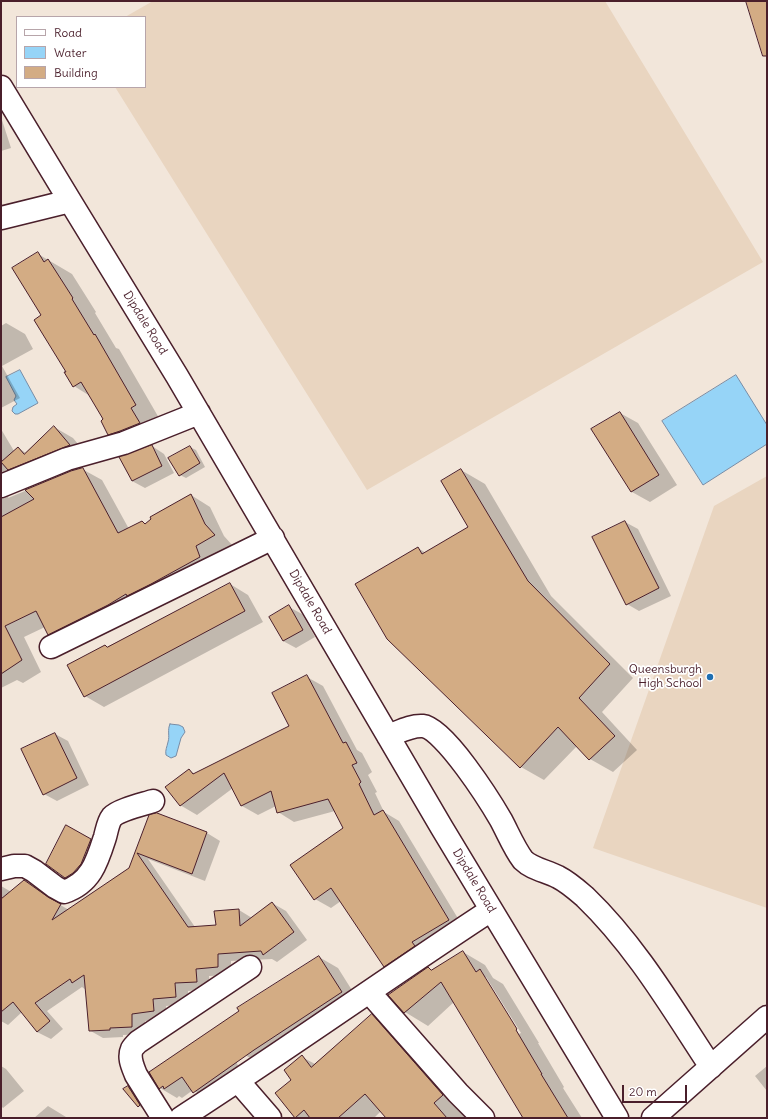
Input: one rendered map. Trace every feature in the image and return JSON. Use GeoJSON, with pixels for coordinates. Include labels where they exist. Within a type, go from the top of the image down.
{"type":"FeatureCollection","features":[{"type":"Feature","properties":{"kind":"street","name":"Dipdale Road"},"geometry":{"type":"LineString","coordinates":[[1,87],[199,413],[491,910],[617,1118]]}},
{"type":"Feature","properties":{"kind":"street"},"geometry":{"type":"LineString","coordinates":[[1,218],[70,201]]}},
{"type":"Feature","properties":{"kind":"street"},"geometry":{"type":"LineString","coordinates":[[1,486],[56,464],[124,443],[199,413]]}},
{"type":"Feature","properties":{"kind":"street"},"geometry":{"type":"LineString","coordinates":[[51,647],[273,538]]}},
{"type":"Feature","properties":{"kind":"street"},"geometry":{"type":"LineString","coordinates":[[388,736],[419,726],[429,728],[439,735],[470,773],[492,804],[523,859],[532,866],[559,877],[586,898],[636,955],[710,1067]]}},
{"type":"Feature","properties":{"kind":"street"},"geometry":{"type":"LineString","coordinates":[[1,869],[14,866],[25,866],[64,892],[73,889],[85,880],[95,866],[108,824],[113,816],[122,811],[153,801]]}},
{"type":"Feature","properties":{"kind":"street"},"geometry":{"type":"LineString","coordinates":[[180,1118],[238,1081],[491,910]]}},
{"type":"Feature","properties":{"kind":"street"},"geometry":{"type":"LineString","coordinates":[[163,1118],[136,1075],[130,1058],[131,1050],[138,1042],[250,967]]}},
{"type":"Feature","properties":{"kind":"street"},"geometry":{"type":"LineString","coordinates":[[369,992],[483,1118]]}},
{"type":"Feature","properties":{"kind":"street"},"geometry":{"type":"LineString","coordinates":[[653,1118],[767,1017]]}},
{"type":"Feature","properties":{"kind":"street"},"geometry":{"type":"LineString","coordinates":[[238,1081],[270,1118]]}},
{"type":"Feature","properties":{"kind":"shaded area"},"geometry":{"type":"Polygon","coordinates":[[[153,1],[605,1],[763,262],[367,490],[116,88],[146,88],[146,16],[127,16],[153,1]]]}},
{"type":"Feature","properties":{"kind":"shaded area","name":"Queensburgh High School"},"geometry":{"type":"Polygon","coordinates":[[[767,476],[767,908],[593,848],[714,506],[767,476]]]}},
{"type":"Feature","properties":{"kind":"water"},"geometry":{"type":"Polygon","coordinates":[[[20,370],[38,403],[18,414],[15,414],[12,411],[13,407],[17,404],[14,400],[16,396],[6,377],[20,370]]]}},
{"type":"Feature","properties":{"kind":"water"},"geometry":{"type":"Polygon","coordinates":[[[736,375],[767,425],[767,444],[703,485],[662,421],[736,375]]]}},
{"type":"Feature","properties":{"kind":"water"},"geometry":{"type":"Polygon","coordinates":[[[170,724],[183,727],[185,732],[181,738],[176,756],[171,758],[166,755],[170,724]]]}},
{"type":"Feature","properties":{"kind":"building"},"geometry":{"type":"Polygon","coordinates":[[[746,1],[767,1],[767,56],[763,56],[746,1]]]}},
{"type":"Feature","properties":{"kind":"building"},"geometry":{"type":"Polygon","coordinates":[[[38,252],[44,262],[48,259],[94,335],[95,334],[136,405],[131,408],[140,423],[108,435],[101,421],[103,419],[81,382],[73,387],[64,372],[66,372],[34,320],[41,315],[12,268],[38,252]]]}},
{"type":"Feature","properties":{"kind":"building"},"geometry":{"type":"Polygon","coordinates":[[[620,412],[659,475],[631,492],[591,429],[620,412]]]}},
{"type":"Feature","properties":{"kind":"building"},"geometry":{"type":"Polygon","coordinates":[[[54,426],[70,445],[8,470],[1,462],[18,447],[24,454],[54,426]]]}},
{"type":"Feature","properties":{"kind":"building"},"geometry":{"type":"Polygon","coordinates":[[[152,445],[162,466],[132,481],[119,457],[152,445]]]}},
{"type":"Feature","properties":{"kind":"building"},"geometry":{"type":"Polygon","coordinates":[[[190,446],[200,463],[179,476],[168,458],[190,446]]]}},
{"type":"Feature","properties":{"kind":"building"},"geometry":{"type":"Polygon","coordinates":[[[83,468],[118,533],[142,521],[145,524],[151,519],[150,517],[191,494],[205,524],[215,535],[196,546],[200,557],[151,584],[127,596],[126,594],[108,605],[48,635],[36,611],[5,626],[22,660],[1,674],[1,517],[34,499],[25,490],[71,471],[83,468]]]}},
{"type":"Feature","properties":{"kind":"building"},"geometry":{"type":"Polygon","coordinates":[[[461,469],[528,581],[610,664],[579,698],[615,736],[589,760],[558,727],[520,768],[387,639],[355,584],[418,547],[422,554],[468,527],[441,481],[461,469]]]}},
{"type":"Feature","properties":{"kind":"building"},"geometry":{"type":"Polygon","coordinates":[[[625,521],[659,588],[626,605],[592,537],[625,521]]]}},
{"type":"Feature","properties":{"kind":"building"},"geometry":{"type":"Polygon","coordinates":[[[230,583],[245,611],[84,697],[67,665],[105,645],[107,647],[230,583]]]}},
{"type":"Feature","properties":{"kind":"building"},"geometry":{"type":"Polygon","coordinates":[[[289,605],[303,630],[283,641],[269,617],[289,605]]]}},
{"type":"Feature","properties":{"kind":"building"},"geometry":{"type":"Polygon","coordinates":[[[307,675],[343,743],[346,742],[357,763],[352,765],[361,782],[359,784],[374,815],[383,810],[449,920],[412,942],[415,946],[384,967],[331,888],[314,900],[290,865],[343,828],[328,799],[277,813],[271,791],[241,806],[224,773],[180,806],[165,787],[189,769],[193,774],[289,726],[272,693],[307,675]]]}},
{"type":"Feature","properties":{"kind":"building"},"geometry":{"type":"Polygon","coordinates":[[[55,733],[77,778],[43,795],[21,749],[55,733]]]}},
{"type":"Feature","properties":{"kind":"building"},"geometry":{"type":"Polygon","coordinates":[[[157,813],[207,832],[192,874],[137,853],[188,927],[216,925],[214,911],[239,909],[240,926],[272,902],[294,932],[263,955],[261,951],[218,954],[218,967],[196,969],[197,982],[175,983],[176,997],[153,999],[154,1011],[132,1014],[132,1027],[89,1031],[84,975],[72,983],[70,979],[35,1003],[50,1021],[37,1032],[13,1002],[1,1012],[1,899],[24,880],[48,897],[61,904],[52,920],[129,868],[149,815],[157,813]]]}},
{"type":"Feature","properties":{"kind":"building"},"geometry":{"type":"Polygon","coordinates":[[[66,825],[91,839],[81,864],[73,873],[65,878],[46,864],[66,825]]]}},
{"type":"Feature","properties":{"kind":"building"},"geometry":{"type":"Polygon","coordinates":[[[463,951],[476,972],[480,969],[517,1029],[516,1030],[541,1074],[568,1118],[523,1118],[441,982],[404,1013],[388,995],[428,967],[431,970],[463,951]]]}},
{"type":"Feature","properties":{"kind":"building"},"geometry":{"type":"Polygon","coordinates":[[[319,956],[342,992],[254,1050],[193,1093],[182,1077],[164,1089],[163,1086],[159,1089],[149,1072],[239,1011],[237,1008],[319,956]]]}},
{"type":"Feature","properties":{"kind":"building"},"geometry":{"type":"Polygon","coordinates":[[[372,1014],[443,1095],[434,1103],[447,1118],[386,1118],[365,1094],[338,1118],[310,1118],[304,1110],[295,1118],[275,1093],[291,1080],[284,1070],[302,1055],[311,1067],[372,1014]]]}},
{"type":"Feature","properties":{"kind":"building"},"geometry":{"type":"Polygon","coordinates":[[[128,1086],[140,1105],[138,1107],[123,1089],[128,1086]]]}},
{"type":"Feature","properties":{"kind":"place","name":"Queensburgh High School"},"geometry":{"type":"Point","coordinates":[710,677]}}]}
